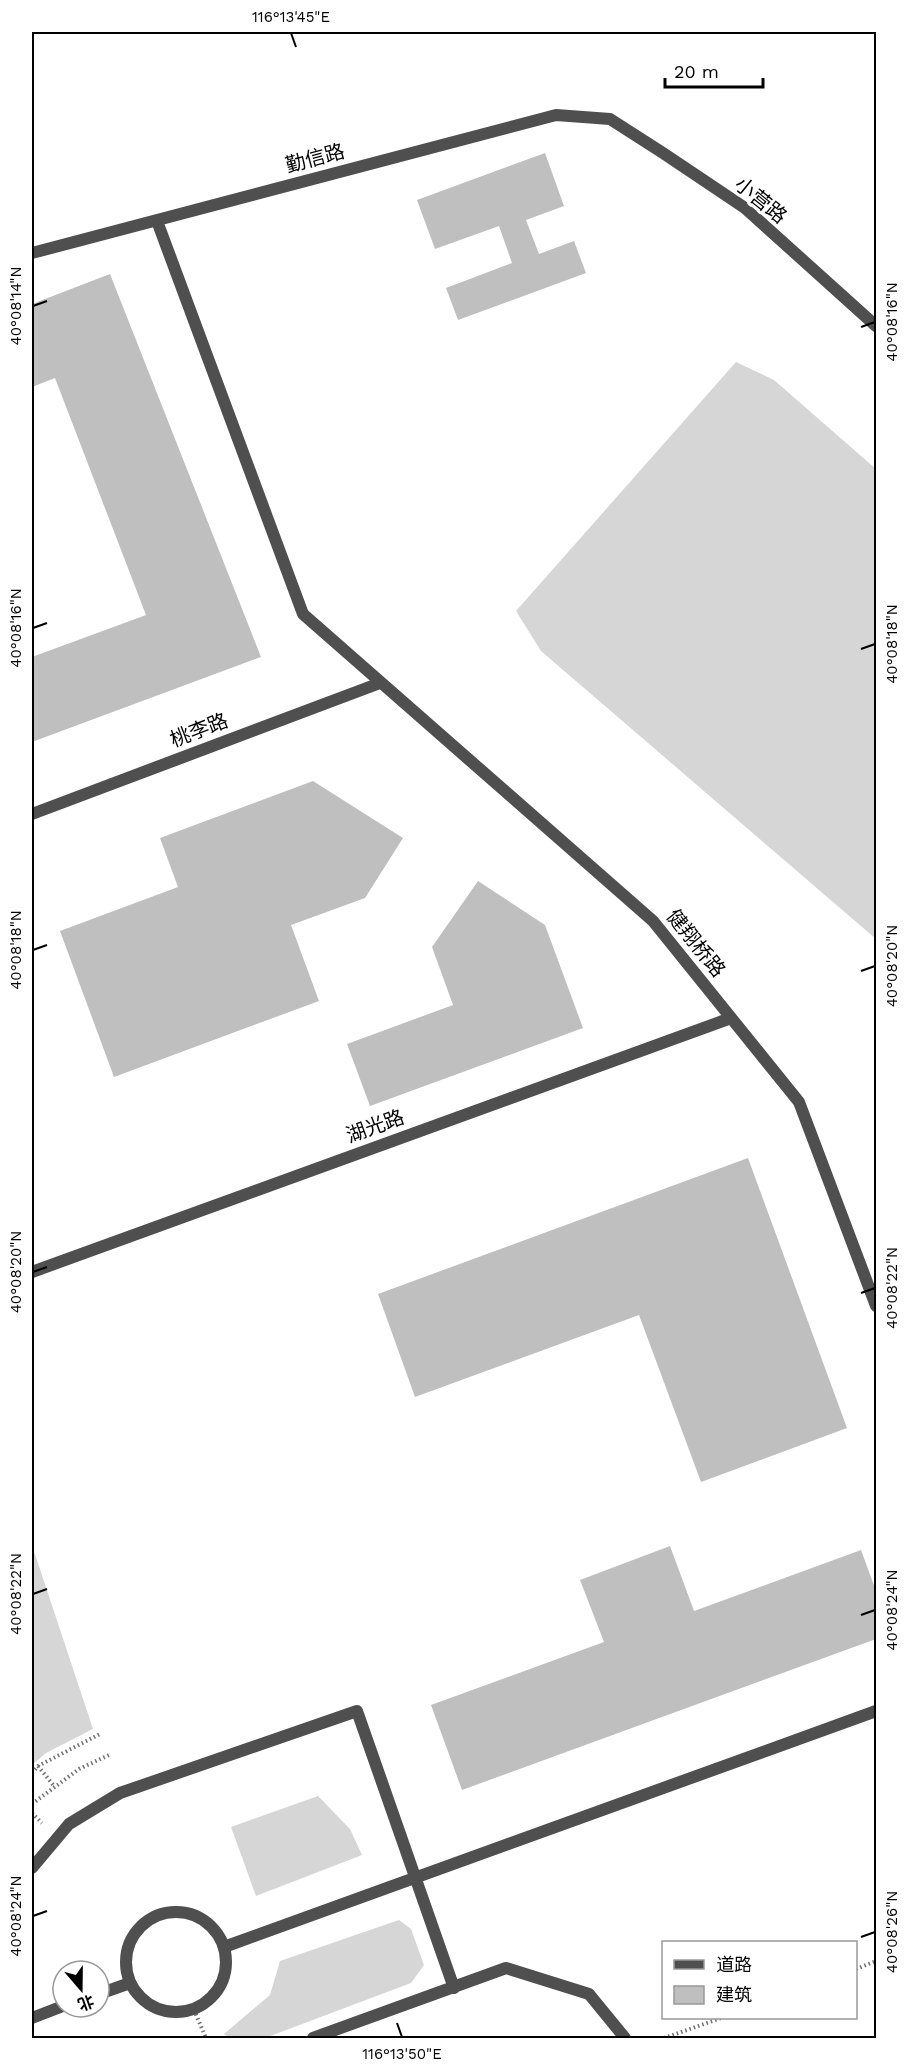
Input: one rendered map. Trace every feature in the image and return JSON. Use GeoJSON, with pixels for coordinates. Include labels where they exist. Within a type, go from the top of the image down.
{"type":"FeatureCollection","features":[{"type":"Feature","properties":{"kind":"street","name":"勤信路"},"geometry":{"type":"LineString","coordinates":[[32,253],[556,115],[610,119]]}},
{"type":"Feature","properties":{"kind":"street","name":"小营路"},"geometry":{"type":"LineString","coordinates":[[610,119],[745,208],[876,326]]}},
{"type":"Feature","properties":{"kind":"street","name":"健翔桥路"},"geometry":{"type":"LineString","coordinates":[[157,221],[303,614],[653,921],[800,1102],[876,1306]]}},
{"type":"Feature","properties":{"kind":"street","name":"桃李路"},"geometry":{"type":"LineString","coordinates":[[32,814],[380,682]]}},
{"type":"Feature","properties":{"kind":"street","name":"湖光路"},"geometry":{"type":"LineString","coordinates":[[32,1272],[731,1018]]}},
{"type":"Feature","properties":{"kind":"street"},"geometry":{"type":"LineString","coordinates":[[32,1868],[69,1824],[120,1793],[357,1711],[454,1988]]}},
{"type":"Feature","properties":{"kind":"street"},"geometry":{"type":"LineString","coordinates":[[224,1947],[876,1711]]}},
{"type":"Feature","properties":{"kind":"street"},"geometry":{"type":"LineString","coordinates":[[179,1912],[198,1917],[214,1929],[224,1947],[227,1966],[222,1984],[210,2000],[194,2010],[175,2013],[156,2009],[140,1998],[130,1983],[126,1963],[130,1942],[141,1926],[159,1915],[179,1912]]}},
{"type":"Feature","properties":{"kind":"street"},"geometry":{"type":"LineString","coordinates":[[314,2038],[506,1968],[589,1994],[625,2038]]}},
{"type":"Feature","properties":{"kind":"street"},"geometry":{"type":"LineString","coordinates":[[111,1990],[130,1983]]}},
{"type":"Feature","properties":{"kind":"street"},"geometry":{"type":"LineString","coordinates":[[32,2018],[51,2011]]}},
{"type":"Feature","properties":{"kind":"path"},"geometry":{"type":"LineString","coordinates":[[32,1773],[38,1766],[100,1734]]}},
{"type":"Feature","properties":{"kind":"path"},"geometry":{"type":"LineString","coordinates":[[32,1804],[79,1769],[109,1755]]}},
{"type":"Feature","properties":{"kind":"path"},"geometry":{"type":"LineString","coordinates":[[38,1766],[54,1786]]}},
{"type":"Feature","properties":{"kind":"path"},"geometry":{"type":"LineString","coordinates":[[857,1968],[876,1961]]}},
{"type":"Feature","properties":{"kind":"path"},"geometry":{"type":"LineString","coordinates":[[194,2010],[206,2038]]}},
{"type":"Feature","properties":{"kind":"path"},"geometry":{"type":"LineString","coordinates":[[664,2038],[719,2019]]}},
{"type":"Feature","properties":{"kind":"shaded area"},"geometry":{"type":"Polygon","coordinates":[[[736,362],[774,380],[876,469],[876,939],[541,651],[516,611],[736,362]]]}},
{"type":"Feature","properties":{"kind":"shaded area"},"geometry":{"type":"Polygon","coordinates":[[[32,1545],[93,1729],[46,1753],[32,1765],[32,1545]]]}},
{"type":"Feature","properties":{"kind":"shaded area"},"geometry":{"type":"Polygon","coordinates":[[[318,1796],[350,1829],[362,1855],[256,1896],[231,1827],[318,1796]]]}},
{"type":"Feature","properties":{"kind":"shaded area"},"geometry":{"type":"Polygon","coordinates":[[[399,1920],[411,1929],[424,1965],[411,1983],[265,2038],[229,2038],[224,2034],[270,1995],[280,1961],[399,1920]]]}},
{"type":"Feature","properties":{"kind":"building"},"geometry":{"type":"Polygon","coordinates":[[[545,153],[564,206],[526,220],[539,254],[574,241],[586,273],[458,320],[446,288],[512,263],[499,226],[435,249],[417,200],[545,153]]]}},
{"type":"Feature","properties":{"kind":"building"},"geometry":{"type":"Polygon","coordinates":[[[110,274],[261,657],[32,742],[32,657],[146,615],[55,378],[32,387],[32,304],[110,274]]]}},
{"type":"Feature","properties":{"kind":"building"},"geometry":{"type":"Polygon","coordinates":[[[313,781],[403,838],[365,898],[291,925],[319,1001],[114,1077],[60,931],[178,887],[160,838],[313,781]]]}},
{"type":"Feature","properties":{"kind":"building"},"geometry":{"type":"Polygon","coordinates":[[[478,881],[545,925],[583,1028],[370,1106],[347,1044],[453,1005],[432,947],[478,881]]]}},
{"type":"Feature","properties":{"kind":"building"},"geometry":{"type":"Polygon","coordinates":[[[748,1158],[847,1428],[701,1482],[639,1315],[415,1397],[378,1294],[748,1158]]]}},
{"type":"Feature","properties":{"kind":"building"},"geometry":{"type":"Polygon","coordinates":[[[670,1546],[694,1611],[861,1550],[876,1591],[876,1639],[462,1790],[431,1705],[604,1642],[580,1580],[670,1546]]]}}]}
